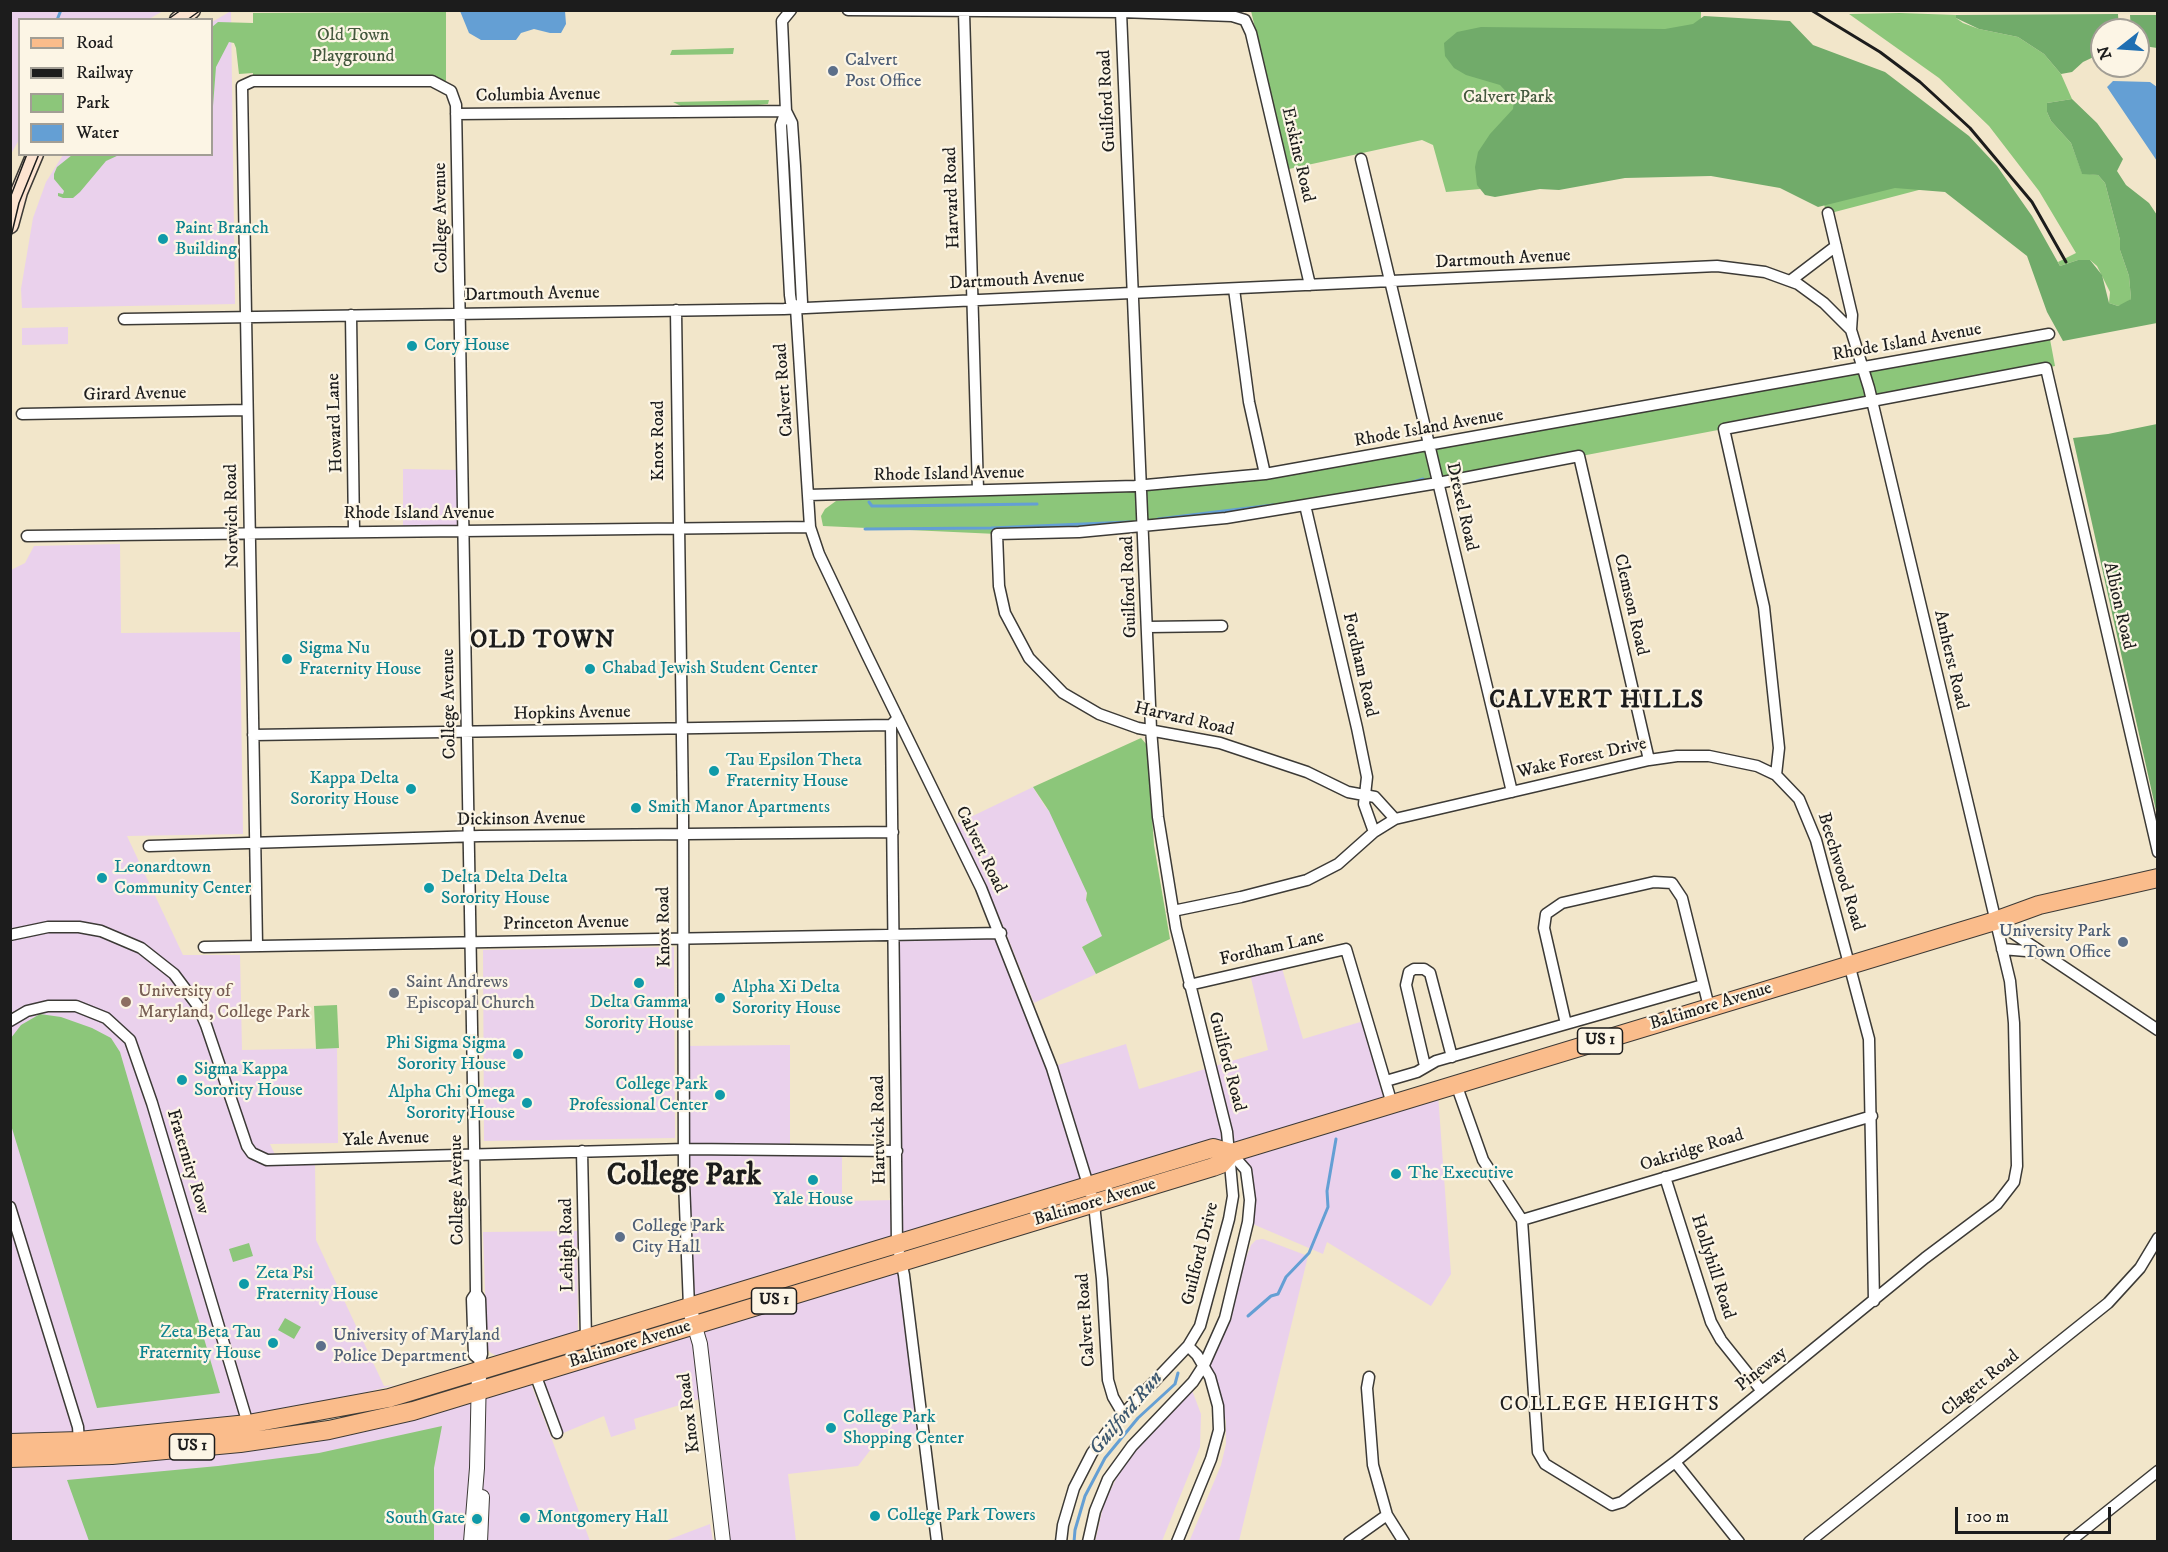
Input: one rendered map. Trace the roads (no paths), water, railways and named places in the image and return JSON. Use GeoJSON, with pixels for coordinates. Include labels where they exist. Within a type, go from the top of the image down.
{"type":"FeatureCollection","features":[{"type":"Feature","properties":{"kind":"main road"},"geometry":{"type":"LineString","coordinates":[[10,225],[19,192],[34,156]]}},
{"type":"Feature","properties":{"kind":"main road","name":"Baltimore Avenue"},"geometry":{"type":"LineString","coordinates":[[10,1443],[79,1441],[248,1424],[389,1398],[479,1366],[586,1339],[692,1316],[902,1263],[1217,1166],[1231,1153],[1850,965],[1996,924],[2063,898],[2157,878]]}},
{"type":"Feature","properties":{"kind":"main road","name":"Baltimore Avenue"},"geometry":{"type":"LineString","coordinates":[[10,1458],[112,1455],[296,1436],[372,1422],[535,1374],[897,1244],[1213,1148],[1231,1153]]}},
{"type":"Feature","properties":{"kind":"street"},"geometry":{"type":"LineString","coordinates":[[848,10],[1121,12]]}},
{"type":"Feature","properties":{"kind":"street","name":"Calvert Road"},"geometry":{"type":"LineString","coordinates":[[788,12],[782,21],[786,111],[781,125],[790,294],[791,302],[796,308],[810,527],[824,564],[894,721],[1001,933],[1052,1068],[1094,1204],[1102,1279],[1108,1380],[1113,1398],[1123,1414]]}},
{"type":"Feature","properties":{"kind":"street","name":"Harvard Road"},"geometry":{"type":"LineString","coordinates":[[964,12],[978,490]]}},
{"type":"Feature","properties":{"kind":"street","name":"Erskine Road"},"geometry":{"type":"LineString","coordinates":[[1121,12],[1239,17],[1245,20],[1251,33],[1311,285]]}},
{"type":"Feature","properties":{"kind":"street","name":"Guilford Road"},"geometry":{"type":"LineString","coordinates":[[1121,12],[1149,627],[1151,729],[1158,822],[1173,911],[1189,985],[1231,1153]]}},
{"type":"Feature","properties":{"kind":"street","name":"Columbia Avenue"},"geometry":{"type":"LineString","coordinates":[[242,86],[253,81],[432,81],[451,92],[456,114],[786,111]]}},
{"type":"Feature","properties":{"kind":"street","name":"Norwich Road"},"geometry":{"type":"LineString","coordinates":[[242,86],[257,945]]}},
{"type":"Feature","properties":{"kind":"street","name":"College Avenue"},"geometry":{"type":"LineString","coordinates":[[456,114],[476,1293],[480,1299],[482,1354],[479,1366]]}},
{"type":"Feature","properties":{"kind":"street","name":"Drexel Road"},"geometry":{"type":"LineString","coordinates":[[1361,159],[1512,792]]}},
{"type":"Feature","properties":{"kind":"street"},"geometry":{"type":"LineString","coordinates":[[1828,213],[1852,315],[1851,330]]}},
{"type":"Feature","properties":{"kind":"street"},"geometry":{"type":"LineString","coordinates":[[1790,281],[1836,246]]}},
{"type":"Feature","properties":{"kind":"street","name":"Dartmouth Avenue"},"geometry":{"type":"LineString","coordinates":[[124,319],[796,308],[1717,266],[1765,272],[1813,293],[1851,330],[1864,368]]}},
{"type":"Feature","properties":{"kind":"street"},"geometry":{"type":"LineString","coordinates":[[1234,289],[1249,402],[1264,474]]}},
{"type":"Feature","properties":{"kind":"street","name":"Knox Road"},"geometry":{"type":"LineString","coordinates":[[676,310],[677,528],[682,728],[685,1226],[692,1316],[699,1344],[723,1542]]}},
{"type":"Feature","properties":{"kind":"street","name":"Howard Lane"},"geometry":{"type":"LineString","coordinates":[[351,315],[354,531]]}},
{"type":"Feature","properties":{"kind":"street","name":"Rhode Island Avenue"},"geometry":{"type":"LineString","coordinates":[[808,495],[1142,486],[1264,474],[1429,447],[2049,334]]}},
{"type":"Feature","properties":{"kind":"street","name":"Amherst Road"},"geometry":{"type":"LineString","coordinates":[[1864,368],[1996,924]]}},
{"type":"Feature","properties":{"kind":"street","name":"Albion Road"},"geometry":{"type":"LineString","coordinates":[[1873,401],[2046,368],[2157,852]]}},
{"type":"Feature","properties":{"kind":"street"},"geometry":{"type":"LineString","coordinates":[[1776,775],[1779,748],[1764,607],[1724,429],[1873,401]]}},
{"type":"Feature","properties":{"kind":"street","name":"Girard Avenue"},"geometry":{"type":"LineString","coordinates":[[22,414],[248,410]]}},
{"type":"Feature","properties":{"kind":"street","name":"Clemson Road"},"geometry":{"type":"LineString","coordinates":[[1438,483],[1579,456],[1649,760]]}},
{"type":"Feature","properties":{"kind":"street"},"geometry":{"type":"LineString","coordinates":[[1144,526],[1226,518],[1438,483]]}},
{"type":"Feature","properties":{"kind":"street","name":"Fordham Road"},"geometry":{"type":"LineString","coordinates":[[1305,505],[1367,777],[1365,795]]}},
{"type":"Feature","properties":{"kind":"street","name":"Harvard Road"},"geometry":{"type":"LineString","coordinates":[[1144,526],[1079,532],[997,534],[1003,603],[1012,629],[1029,658],[1053,685],[1080,704],[1138,728],[1220,743],[1307,772],[1348,792],[1365,795]]}},
{"type":"Feature","properties":{"kind":"street","name":"Rhode Island Avenue"},"geometry":{"type":"LineString","coordinates":[[27,537],[249,532],[810,527]]}},
{"type":"Feature","properties":{"kind":"street"},"geometry":{"type":"LineString","coordinates":[[1149,627],[1222,626]]}},
{"type":"Feature","properties":{"kind":"street","name":"Hopkins Avenue"},"geometry":{"type":"LineString","coordinates":[[253,735],[682,728],[894,721]]}},
{"type":"Feature","properties":{"kind":"street","name":"Hartwick Road"},"geometry":{"type":"LineString","coordinates":[[894,721],[893,935],[897,1244],[902,1263],[937,1542]]}},
{"type":"Feature","properties":{"kind":"street","name":"Wake Forest Drive"},"geometry":{"type":"LineString","coordinates":[[1374,832],[1395,819],[1649,760],[1677,756],[1709,756],[1757,766],[1776,775]]}},
{"type":"Feature","properties":{"kind":"street","name":"Beechwood Road"},"geometry":{"type":"LineString","coordinates":[[1776,775],[1798,799],[1816,840],[1869,1039],[1874,1301]]}},
{"type":"Feature","properties":{"kind":"street"},"geometry":{"type":"LineString","coordinates":[[1173,911],[1308,880],[1344,860],[1374,832],[1364,804],[1365,795],[1375,797],[1395,819]]}},
{"type":"Feature","properties":{"kind":"street","name":"Dickinson Avenue"},"geometry":{"type":"LineString","coordinates":[[149,846],[255,841],[893,832]]}},
{"type":"Feature","properties":{"kind":"street"},"geometry":{"type":"LineString","coordinates":[[1566,1024],[1544,928],[1546,914],[1562,903],[1654,882],[1672,883],[1682,898],[1709,1008]]}},
{"type":"Feature","properties":{"kind":"street"},"geometry":{"type":"LineString","coordinates":[[1996,924],[2157,1030]]}},
{"type":"Feature","properties":{"kind":"street","name":"Pineway"},"geometry":{"type":"LineString","coordinates":[[1522,1220],[1536,1446],[1542,1461],[1605,1503],[1622,1502],[1676,1462],[1761,1390],[1997,1204],[2014,1182],[2017,1166],[2014,1010],[1996,924]]}},
{"type":"Feature","properties":{"kind":"street","name":"Yale Avenue"},"geometry":{"type":"LineString","coordinates":[[10,935],[48,927],[80,927],[101,931],[141,948],[174,974],[198,1006],[227,1083],[247,1146],[260,1158],[274,1160],[685,1149],[897,1151]]}},
{"type":"Feature","properties":{"kind":"street","name":"Princeton Avenue"},"geometry":{"type":"LineString","coordinates":[[204,947],[1001,933]]}},
{"type":"Feature","properties":{"kind":"street","name":"Fordham Lane"},"geometry":{"type":"LineString","coordinates":[[1189,985],[1346,949],[1392,1104]]}},
{"type":"Feature","properties":{"kind":"street"},"geometry":{"type":"LineString","coordinates":[[2002,950],[2038,952]]}},
{"type":"Feature","properties":{"kind":"street"},"geometry":{"type":"LineString","coordinates":[[1425,1066],[1406,985],[1409,972],[1414,969],[1424,969],[1430,973],[1452,1057]]}},
{"type":"Feature","properties":{"kind":"street","name":"Baltimore Avenue"},"geometry":{"type":"LineString","coordinates":[[1386,1081],[1452,1057],[1703,985]]}},
{"type":"Feature","properties":{"kind":"street","name":"Fraternity Row"},"geometry":{"type":"LineString","coordinates":[[10,1021],[37,1008],[57,1004],[76,1006],[106,1018],[130,1040],[155,1114],[248,1424]]}},
{"type":"Feature","properties":{"kind":"street"},"geometry":{"type":"LineString","coordinates":[[1456,1084],[1482,1160],[1522,1220]]}},
{"type":"Feature","properties":{"kind":"street","name":"Oakridge Road"},"geometry":{"type":"LineString","coordinates":[[1522,1220],[1872,1116]]}},
{"type":"Feature","properties":{"kind":"street","name":"Lehigh Road"},"geometry":{"type":"LineString","coordinates":[[582,1151],[586,1339]]}},
{"type":"Feature","properties":{"kind":"street","name":"Guilford Drive"},"geometry":{"type":"LineString","coordinates":[[1061,1542],[1068,1507],[1084,1467],[1110,1428],[1188,1346],[1205,1311],[1233,1196],[1230,1176],[1231,1153]]}},
{"type":"Feature","properties":{"kind":"street","name":"Guilford Drive"},"geometry":{"type":"LineString","coordinates":[[1088,1542],[1101,1494],[1114,1469],[1132,1446],[1193,1382],[1204,1365],[1225,1318],[1248,1222],[1250,1200],[1247,1174],[1231,1153]]}},
{"type":"Feature","properties":{"kind":"street","name":"Hollyhill Road"},"geometry":{"type":"LineString","coordinates":[[1665,1177],[1711,1322],[1721,1340],[1761,1390]]}},
{"type":"Feature","properties":{"kind":"street"},"geometry":{"type":"LineString","coordinates":[[10,1207],[78,1426],[79,1441]]}},
{"type":"Feature","properties":{"kind":"street","name":"Clagett Road"},"geometry":{"type":"LineString","coordinates":[[1809,1542],[2114,1298],[2140,1268],[2157,1238]]}},
{"type":"Feature","properties":{"kind":"street"},"geometry":{"type":"LineString","coordinates":[[1177,1542],[1211,1459],[1219,1430],[1215,1393],[1204,1365],[1188,1346]]}},
{"type":"Feature","properties":{"kind":"street"},"geometry":{"type":"LineString","coordinates":[[471,1542],[477,1468],[479,1366]]}},
{"type":"Feature","properties":{"kind":"street"},"geometry":{"type":"LineString","coordinates":[[535,1374],[557,1434]]}},
{"type":"Feature","properties":{"kind":"street"},"geometry":{"type":"LineString","coordinates":[[1369,1377],[1367,1388],[1372,1456],[1387,1515],[1404,1542]]}},
{"type":"Feature","properties":{"kind":"street"},"geometry":{"type":"LineString","coordinates":[[1676,1462],[1738,1542]]}},
{"type":"Feature","properties":{"kind":"street"},"geometry":{"type":"LineString","coordinates":[[477,1468],[482,1493],[480,1542]]}},
{"type":"Feature","properties":{"kind":"street"},"geometry":{"type":"LineString","coordinates":[[2069,1542],[2081,1538],[2157,1471]]}},
{"type":"Feature","properties":{"kind":"street"},"geometry":{"type":"LineString","coordinates":[[1349,1542],[1387,1515]]}},
{"type":"Feature","properties":{"kind":"water"},"geometry":{"type":"Polygon","coordinates":[[[460,11],[565,11],[566,24],[561,33],[534,29],[521,33],[516,40],[481,40],[469,33],[460,11]]]}},
{"type":"Feature","properties":{"kind":"water"},"geometry":{"type":"Polygon","coordinates":[[[2113,81],[2150,82],[2157,87],[2157,161],[2107,87],[2113,81]]]}},
{"type":"Feature","properties":{"kind":"waterway"},"geometry":{"type":"LineString","coordinates":[[58,18],[61,10]]}},
{"type":"Feature","properties":{"kind":"waterway"},"geometry":{"type":"LineString","coordinates":[[1413,482],[1423,479]]}},
{"type":"Feature","properties":{"kind":"waterway"},"geometry":{"type":"LineString","coordinates":[[869,502],[872,506],[1037,504]]}},
{"type":"Feature","properties":{"kind":"waterway"},"geometry":{"type":"LineString","coordinates":[[1158,519],[1273,505]]}},
{"type":"Feature","properties":{"kind":"waterway"},"geometry":{"type":"LineString","coordinates":[[865,529],[991,528],[1129,522]]}},
{"type":"Feature","properties":{"kind":"waterway","name":"Guilford Run"},"geometry":{"type":"LineString","coordinates":[[1248,1316],[1271,1296],[1278,1294],[1286,1277],[1309,1253],[1328,1207],[1327,1191],[1336,1139]]}},
{"type":"Feature","properties":{"kind":"waterway","name":"Guilford Run"},"geometry":{"type":"LineString","coordinates":[[1074,1542],[1075,1530],[1085,1496],[1105,1458],[1138,1418],[1175,1384],[1178,1373]]}},
{"type":"Feature","properties":{"kind":"tram line"},"geometry":{"type":"LineString","coordinates":[[170,18],[181,10]]}},
{"type":"Feature","properties":{"kind":"tram line"},"geometry":{"type":"LineString","coordinates":[[190,18],[201,10]]}},
{"type":"Feature","properties":{"kind":"tram line"},"geometry":{"type":"LineString","coordinates":[[10,198],[26,156]]}},
{"type":"Feature","properties":{"kind":"tram line"},"geometry":{"type":"LineString","coordinates":[[10,241],[19,203],[38,156]]}},
{"type":"Feature","properties":{"kind":"railway"},"geometry":{"type":"LineString","coordinates":[[1811,10],[1880,52],[1920,82],[1970,128],[2032,202],[2066,262]]}},
{"type":"Feature","properties":{"kind":"place","name":"Calvert Post Office"},"geometry":{"type":"Point","coordinates":[833,71]}},
{"type":"Feature","properties":{"kind":"place","name":"Paint Branch Building"},"geometry":{"type":"Point","coordinates":[163,239]}},
{"type":"Feature","properties":{"kind":"place","name":"Cory House"},"geometry":{"type":"Point","coordinates":[412,346]}},
{"type":"Feature","properties":{"kind":"place","name":"Sigma Nu Fraternity House"},"geometry":{"type":"Point","coordinates":[287,659]}},
{"type":"Feature","properties":{"kind":"place","name":"Chabad Jewish Student Center"},"geometry":{"type":"Point","coordinates":[590,669]}},
{"type":"Feature","properties":{"kind":"place","name":"Tau Epsilon Theta Fraternity House"},"geometry":{"type":"Point","coordinates":[714,771]}},
{"type":"Feature","properties":{"kind":"place","name":"Kappa Delta Sorority House"},"geometry":{"type":"Point","coordinates":[411,789]}},
{"type":"Feature","properties":{"kind":"place","name":"Smith Manor Apartments"},"geometry":{"type":"Point","coordinates":[636,808]}},
{"type":"Feature","properties":{"kind":"place","name":"Leonardtown Community Center"},"geometry":{"type":"Point","coordinates":[102,878]}},
{"type":"Feature","properties":{"kind":"place","name":"Delta Delta Delta Sorority House"},"geometry":{"type":"Point","coordinates":[429,888]}},
{"type":"Feature","properties":{"kind":"place","name":"University Park Town Office"},"geometry":{"type":"Point","coordinates":[2123,942]}},
{"type":"Feature","properties":{"kind":"place","name":"Delta Gamma Sorority House"},"geometry":{"type":"Point","coordinates":[639,983]}},
{"type":"Feature","properties":{"kind":"place","name":"Saint Andrews Episcopal Church"},"geometry":{"type":"Point","coordinates":[394,993]}},
{"type":"Feature","properties":{"kind":"place","name":"Alpha Xi Delta Sorority House"},"geometry":{"type":"Point","coordinates":[720,998]}},
{"type":"Feature","properties":{"kind":"place","name":"University of Maryland, College Park"},"geometry":{"type":"Point","coordinates":[126,1002]}},
{"type":"Feature","properties":{"kind":"place","name":"Phi Sigma Sigma Sorority House"},"geometry":{"type":"Point","coordinates":[518,1054]}},
{"type":"Feature","properties":{"kind":"place","name":"Sigma Kappa Sorority House"},"geometry":{"type":"Point","coordinates":[182,1080]}},
{"type":"Feature","properties":{"kind":"place","name":"College Park Professional Center"},"geometry":{"type":"Point","coordinates":[720,1095]}},
{"type":"Feature","properties":{"kind":"place","name":"Alpha Chi Omega Sorority House"},"geometry":{"type":"Point","coordinates":[527,1103]}},
{"type":"Feature","properties":{"kind":"place","name":"The Executive"},"geometry":{"type":"Point","coordinates":[1396,1174]}},
{"type":"Feature","properties":{"kind":"place","name":"Yale House"},"geometry":{"type":"Point","coordinates":[813,1180]}},
{"type":"Feature","properties":{"kind":"place","name":"College Park City Hall"},"geometry":{"type":"Point","coordinates":[620,1237]}},
{"type":"Feature","properties":{"kind":"place","name":"Zeta Psi Fraternity House"},"geometry":{"type":"Point","coordinates":[244,1284]}},
{"type":"Feature","properties":{"kind":"place","name":"Zeta Beta Tau Fraternity House"},"geometry":{"type":"Point","coordinates":[273,1343]}},
{"type":"Feature","properties":{"kind":"place","name":"University of Maryland Police Department"},"geometry":{"type":"Point","coordinates":[321,1346]}},
{"type":"Feature","properties":{"kind":"place","name":"College Park Shopping Center"},"geometry":{"type":"Point","coordinates":[831,1428]}},
{"type":"Feature","properties":{"kind":"place","name":"College Park Towers"},"geometry":{"type":"Point","coordinates":[875,1516]}},
{"type":"Feature","properties":{"kind":"place","name":"Montgomery Hall"},"geometry":{"type":"Point","coordinates":[525,1518]}},
{"type":"Feature","properties":{"kind":"place","name":"South Gate"},"geometry":{"type":"Point","coordinates":[477,1519]}},
{"type":"Feature","properties":{"kind":"district","name":"OLD TOWN"},"geometry":{"type":"Point","coordinates":[543,642]}},
{"type":"Feature","properties":{"kind":"district","name":"CALVERT HILLS"},"geometry":{"type":"Point","coordinates":[1597,702]}},
{"type":"Feature","properties":{"kind":"district","name":"College Park"},"geometry":{"type":"Point","coordinates":[684,1178]}},
{"type":"Feature","properties":{"kind":"district","name":"COLLEGE HEIGHTS"},"geometry":{"type":"Point","coordinates":[1610,1406]}},
{"type":"Feature","properties":{"kind":"park label","name":"Old Town Playground"},"geometry":{"type":"Point","coordinates":[353,46]}},
{"type":"Feature","properties":{"kind":"park label","name":"Calvert Park"},"geometry":{"type":"Point","coordinates":[1508,98]}}]}
